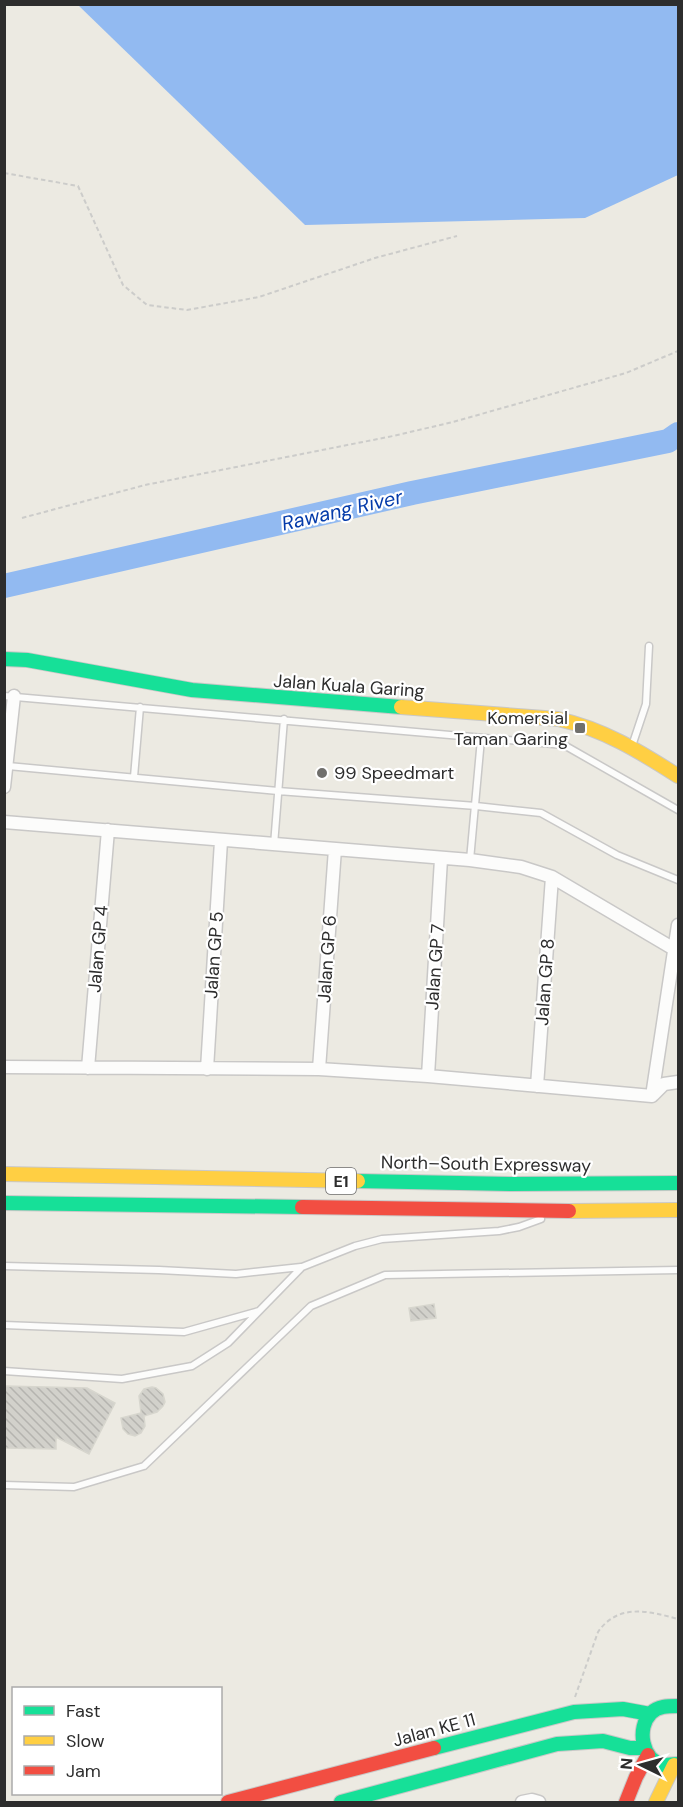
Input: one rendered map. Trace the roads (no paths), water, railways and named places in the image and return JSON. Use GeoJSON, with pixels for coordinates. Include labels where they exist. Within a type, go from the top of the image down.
{"type":"FeatureCollection","features":[{"type":"Feature","properties":{"kind":"main road","name":"Jalan Kuala Garing"},"geometry":{"type":"LineString","coordinates":[[4,660],[27,660],[192,690],[558,719],[601,729],[678,776]]}},
{"type":"Feature","properties":{"kind":"main road","name":"North–South Expressway"},"geometry":{"type":"LineString","coordinates":[[4,1174],[500,1184],[678,1183]]}},
{"type":"Feature","properties":{"kind":"main road","name":"E1"},"geometry":{"type":"LineString","coordinates":[[4,1203],[553,1211],[678,1210]]}},
{"type":"Feature","properties":{"kind":"main road"},"geometry":{"type":"LineString","coordinates":[[656,1803],[676,1765],[664,1765],[655,1761],[646,1751],[641,1736],[650,1714],[664,1706],[678,1706]]}},
{"type":"Feature","properties":{"kind":"main road","name":"Jalan KE 11"},"geometry":{"type":"LineString","coordinates":[[228,1803],[574,1712],[623,1709],[650,1714]]}},
{"type":"Feature","properties":{"kind":"main road"},"geometry":{"type":"LineString","coordinates":[[341,1803],[557,1744],[603,1741],[646,1751]]}},
{"type":"Feature","properties":{"kind":"main road"},"geometry":{"type":"LineString","coordinates":[[626,1803],[646,1751]]}},
{"type":"Feature","properties":{"kind":"street"},"geometry":{"type":"LineString","coordinates":[[4,787],[8,766],[9,696]]}},
{"type":"Feature","properties":{"kind":"street"},"geometry":{"type":"LineString","coordinates":[[4,822],[470,860],[522,867],[552,877],[674,949]]}},
{"type":"Feature","properties":{"kind":"street","name":"Jalan GP 4"},"geometry":{"type":"LineString","coordinates":[[88,1068],[108,830]]}},
{"type":"Feature","properties":{"kind":"street","name":"Jalan GP 5"},"geometry":{"type":"LineString","coordinates":[[207,1070],[221,841]]}},
{"type":"Feature","properties":{"kind":"street","name":"Jalan GP 6"},"geometry":{"type":"LineString","coordinates":[[319,1069],[335,849]]}},
{"type":"Feature","properties":{"kind":"street","name":"Jalan GP 7"},"geometry":{"type":"LineString","coordinates":[[428,1076],[441,859]]}},
{"type":"Feature","properties":{"kind":"street","name":"Jalan GP 8"},"geometry":{"type":"LineString","coordinates":[[537,1086],[552,877]]}},
{"type":"Feature","properties":{"kind":"street"},"geometry":{"type":"LineString","coordinates":[[652,1096],[678,925]]}},
{"type":"Feature","properties":{"kind":"street"},"geometry":{"type":"LineString","coordinates":[[4,1067],[319,1069],[428,1076],[652,1096]]}},
{"type":"Feature","properties":{"kind":"street"},"geometry":{"type":"LineString","coordinates":[[652,1096],[664,1083],[678,1082]]}},
{"type":"Feature","properties":{"kind":"street"},"geometry":{"type":"LineString","coordinates":[[522,1803],[531,1800],[539,1803]]}},
{"type":"Feature","properties":{"kind":"lane"},"geometry":{"type":"LineString","coordinates":[[632,746],[646,704],[649,646]]}},
{"type":"Feature","properties":{"kind":"lane"},"geometry":{"type":"LineString","coordinates":[[9,696],[564,745],[678,810]]}},
{"type":"Feature","properties":{"kind":"lane"},"geometry":{"type":"LineString","coordinates":[[134,777],[140,707]]}},
{"type":"Feature","properties":{"kind":"lane"},"geometry":{"type":"LineString","coordinates":[[274,845],[284,719]]}},
{"type":"Feature","properties":{"kind":"lane"},"geometry":{"type":"LineString","coordinates":[[470,860],[481,739]]}},
{"type":"Feature","properties":{"kind":"lane"},"geometry":{"type":"LineString","coordinates":[[8,766],[541,813],[618,855],[678,880]]}},
{"type":"Feature","properties":{"kind":"lane"},"geometry":{"type":"LineString","coordinates":[[4,1266],[236,1274],[302,1267],[355,1246],[382,1239],[519,1227],[536,1222],[553,1211]]}},
{"type":"Feature","properties":{"kind":"lane"},"geometry":{"type":"LineString","coordinates":[[4,1371],[122,1379],[192,1366],[228,1343],[302,1267]]}},
{"type":"Feature","properties":{"kind":"lane"},"geometry":{"type":"LineString","coordinates":[[4,1485],[74,1487],[144,1466],[311,1306],[385,1275],[678,1270]]}},
{"type":"Feature","properties":{"kind":"lane"},"geometry":{"type":"LineString","coordinates":[[4,1325],[184,1332],[260,1311]]}},
{"type":"Feature","properties":{"kind":"water"},"geometry":{"type":"Polygon","coordinates":[[[78,5],[678,5],[678,175],[585,218],[305,225],[78,5]]]}},
{"type":"Feature","properties":{"kind":"waterway","name":"Rawang River"},"geometry":{"type":"LineString","coordinates":[[4,586],[412,493],[668,441],[678,434]]}},
{"type":"Feature","properties":{"kind":"place","name":"Komersial Taman Garing"},"geometry":{"type":"Point","coordinates":[580,728]}},
{"type":"Feature","properties":{"kind":"place","name":"99 Speedmart"},"geometry":{"type":"Point","coordinates":[322,773]}}]}
